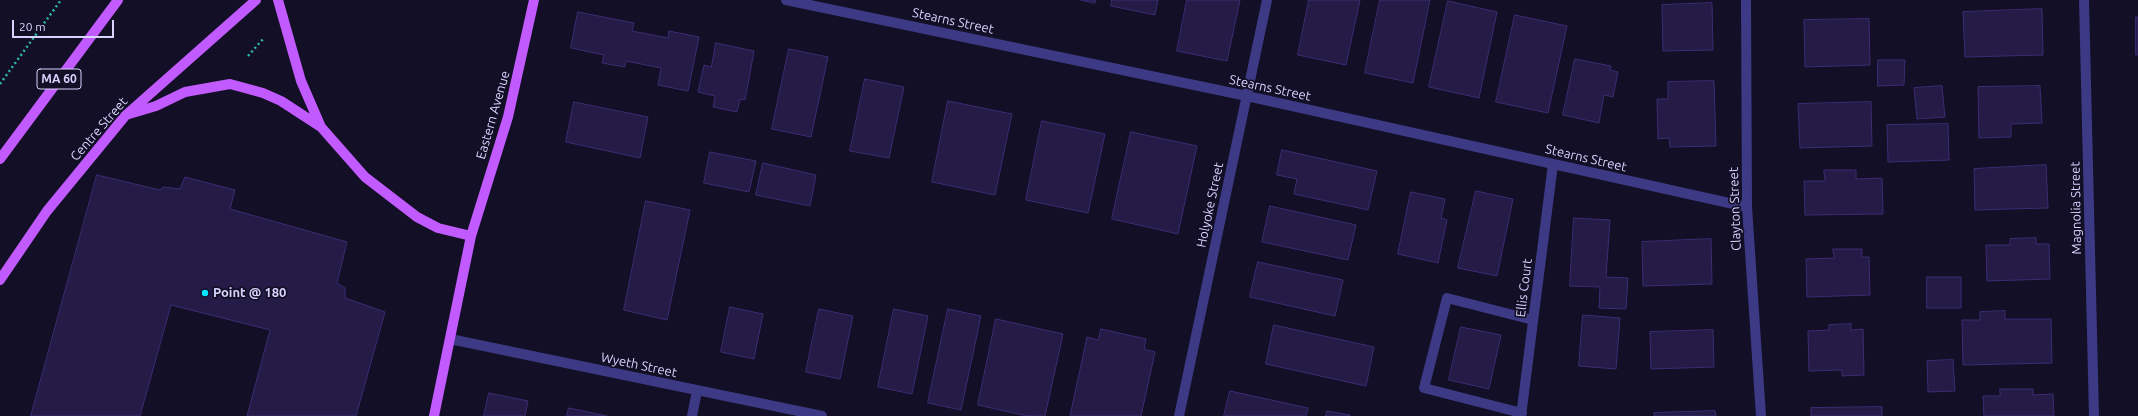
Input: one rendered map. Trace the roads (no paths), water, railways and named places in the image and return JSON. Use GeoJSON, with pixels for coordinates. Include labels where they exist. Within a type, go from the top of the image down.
{"type":"FeatureCollection","features":[{"type":"Feature","properties":{"kind":"main road","name":"MA 60"},"geometry":{"type":"LineString","coordinates":[[0,159],[118,0]]}},
{"type":"Feature","properties":{"kind":"main road","name":"Centre Street"},"geometry":{"type":"LineString","coordinates":[[0,280],[47,211],[125,116],[256,0]]}},
{"type":"Feature","properties":{"kind":"main road"},"geometry":{"type":"LineString","coordinates":[[278,0],[301,81],[321,127]]}},
{"type":"Feature","properties":{"kind":"main road","name":"Eastern Avenue"},"geometry":{"type":"LineString","coordinates":[[434,416],[471,236],[508,117],[534,0]]}},
{"type":"Feature","properties":{"kind":"main road"},"geometry":{"type":"LineString","coordinates":[[125,116],[156,106],[185,92],[230,84],[263,93],[281,101],[321,127],[365,177],[417,217],[438,228],[471,236]]}},
{"type":"Feature","properties":{"kind":"street","name":"Stearns Street"},"geometry":{"type":"LineString","coordinates":[[786,0],[1247,96],[1747,207]]}},
{"type":"Feature","properties":{"kind":"street","name":"Holyoke Street"},"geometry":{"type":"LineString","coordinates":[[1179,416],[1267,0]]}},
{"type":"Feature","properties":{"kind":"street","name":"Clayton Street"},"geometry":{"type":"LineString","coordinates":[[1746,0],[1747,207],[1760,416]]}},
{"type":"Feature","properties":{"kind":"street","name":"Magnolia Street"},"geometry":{"type":"LineString","coordinates":[[2084,0],[2094,416]]}},
{"type":"Feature","properties":{"kind":"street","name":"Ellis Court"},"geometry":{"type":"LineString","coordinates":[[1521,415],[1553,164]]}},
{"type":"Feature","properties":{"kind":"street"},"geometry":{"type":"LineString","coordinates":[[1521,415],[1424,388],[1447,298],[1533,320]]}},
{"type":"Feature","properties":{"kind":"street","name":"Wyeth Street"},"geometry":{"type":"LineString","coordinates":[[450,339],[822,416]]}},
{"type":"Feature","properties":{"kind":"street"},"geometry":{"type":"LineString","coordinates":[[692,416],[697,391]]}},
{"type":"Feature","properties":{"kind":"place","name":"Point @ 180"},"geometry":{"type":"Point","coordinates":[205,293]}}]}
